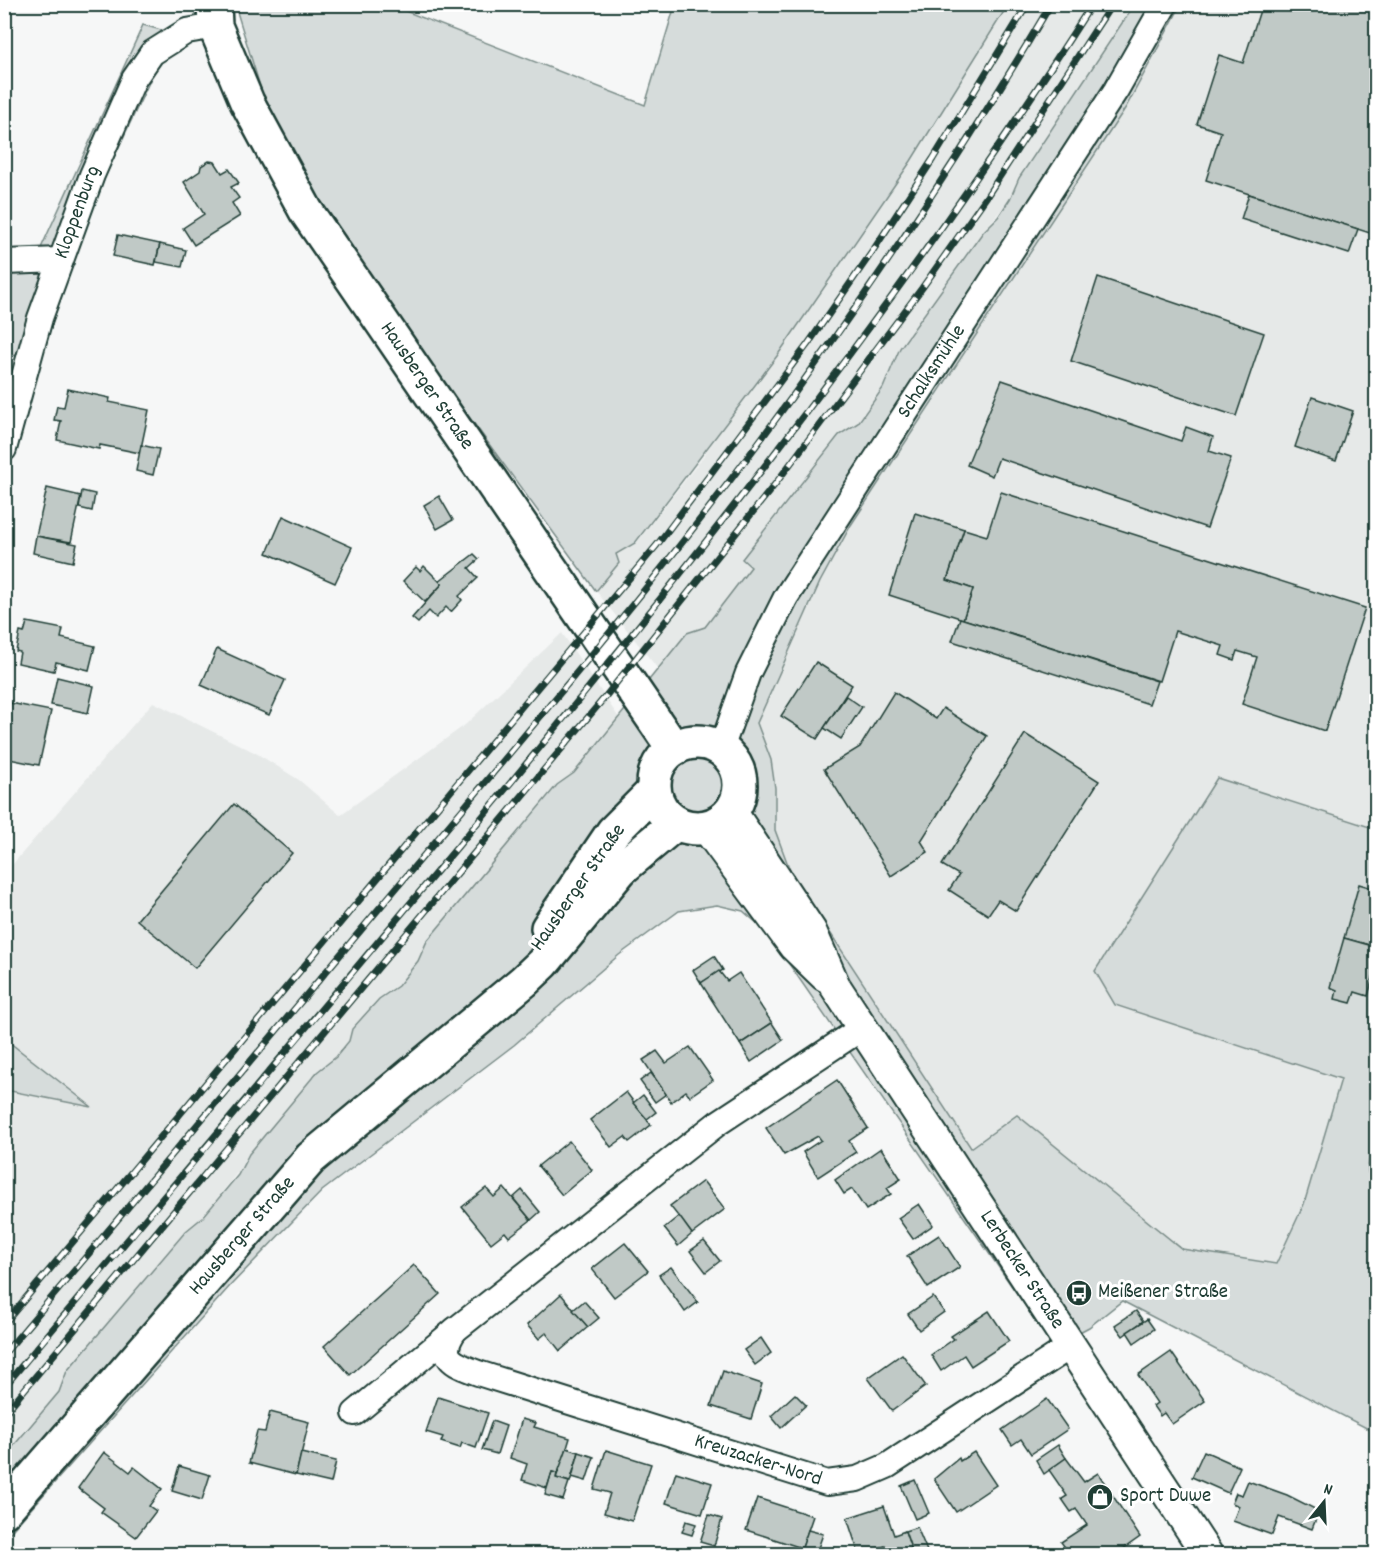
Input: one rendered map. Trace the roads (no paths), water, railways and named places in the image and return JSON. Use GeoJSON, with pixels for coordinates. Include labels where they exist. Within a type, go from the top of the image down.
{"type":"FeatureCollection","features":[{"type":"Feature","properties":{"kind":"main road","name":"Hausberger Straße"},"geometry":{"type":"LineString","coordinates":[[215,15],[247,102],[306,211],[674,749]]}},
{"type":"Feature","properties":{"kind":"main road"},"geometry":{"type":"LineString","coordinates":[[693,742],[721,749],[732,759],[739,778],[738,799],[704,820],[662,809],[654,790],[656,772],[666,755],[674,749],[693,742]]}},
{"type":"Feature","properties":{"kind":"main road","name":"Hausberger Straße"},"geometry":{"type":"LineString","coordinates":[[510,991],[565,900],[613,832],[654,790]]}},
{"type":"Feature","properties":{"kind":"main road","name":"Hausberger Straße"},"geometry":{"type":"LineString","coordinates":[[4,1510],[311,1158],[543,963],[621,869],[704,820]]}},
{"type":"Feature","properties":{"kind":"street","name":"Schalksmühle"},"geometry":{"type":"LineString","coordinates":[[721,749],[748,673],[786,597],[1110,99],[1165,4]]}},
{"type":"Feature","properties":{"kind":"street","name":"Kloppenburg"},"geometry":{"type":"LineString","coordinates":[[4,449],[40,318],[92,175],[134,79],[152,52],[215,15]]}},
{"type":"Feature","properties":{"kind":"street"},"geometry":{"type":"LineString","coordinates":[[4,262],[61,260]]}},
{"type":"Feature","properties":{"kind":"street","name":"Lerbecker Straße"},"geometry":{"type":"LineString","coordinates":[[704,820],[794,946],[836,986],[1207,1554]]}},
{"type":"Feature","properties":{"kind":"street"},"geometry":{"type":"LineString","coordinates":[[355,1413],[454,1330],[718,1124],[862,1028]]}},
{"type":"Feature","properties":{"kind":"street","name":"Kreuzacker-Nord"},"geometry":{"type":"LineString","coordinates":[[454,1330],[448,1340],[446,1349],[448,1357],[470,1370],[827,1483],[857,1479],[887,1466],[1071,1346]]}},
{"type":"Feature","properties":{"kind":"railway"},"geometry":{"type":"LineString","coordinates":[[4,1324],[657,545],[808,344],[872,252],[933,159],[1028,4]]}},
{"type":"Feature","properties":{"kind":"railway"},"geometry":{"type":"LineString","coordinates":[[4,1354],[542,714],[710,507],[790,399],[944,177],[1051,4]]}},
{"type":"Feature","properties":{"kind":"railway"},"geometry":{"type":"LineString","coordinates":[[4,1387],[499,797],[677,578],[850,354],[1014,123],[1092,4]]}},
{"type":"Feature","properties":{"kind":"railway"},"geometry":{"type":"LineString","coordinates":[[4,1414],[605,697],[776,483],[922,288],[987,196],[1112,4]]}},
{"type":"Feature","properties":{"kind":"place","name":"Meißener Straße"},"geometry":{"type":"Point","coordinates":[1079,1293]}},
{"type":"Feature","properties":{"kind":"place","name":"Sport Duwe"},"geometry":{"type":"Point","coordinates":[1100,1497]}}]}
